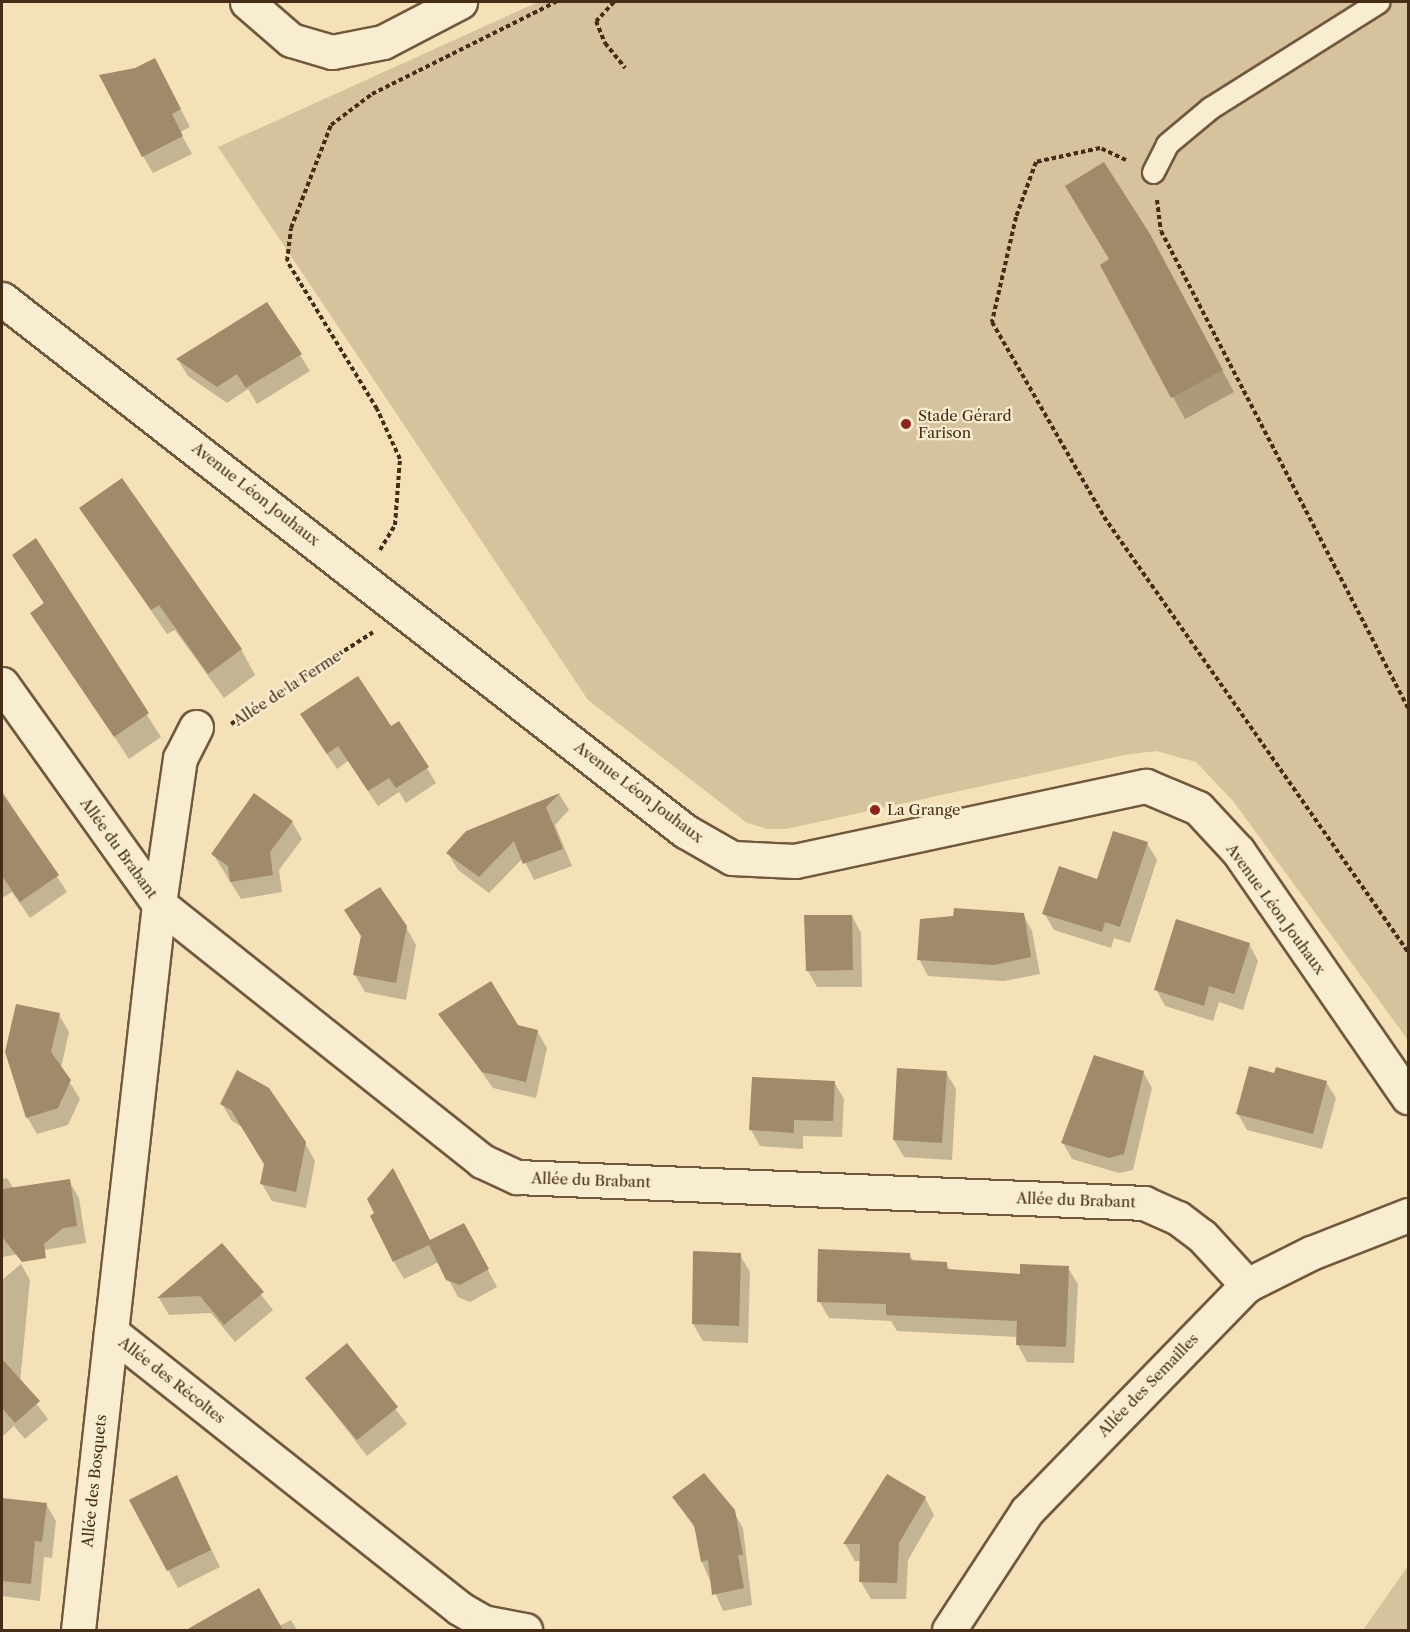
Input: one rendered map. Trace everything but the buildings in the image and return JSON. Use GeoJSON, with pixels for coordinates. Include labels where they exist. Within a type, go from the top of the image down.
{"type":"FeatureCollection","features":[{"type":"Feature","properties":{"kind":"street"},"geometry":{"type":"LineString","coordinates":[[247,2],[291,40],[332,52],[383,42],[460,2]]}},
{"type":"Feature","properties":{"kind":"street","name":"Avenue Léon Jouhaux"},"geometry":{"type":"LineString","coordinates":[[2,299],[406,610],[685,831],[732,858],[795,861],[1146,786],[1198,808],[1238,851],[1408,1097]]}},
{"type":"Feature","properties":{"kind":"street","name":"Allée du Brabant"},"geometry":{"type":"LineString","coordinates":[[2,684],[159,904],[482,1161],[517,1177],[1144,1203],[1178,1218],[1202,1236],[1247,1285]]}},
{"type":"Feature","properties":{"kind":"street"},"geometry":{"type":"LineString","coordinates":[[159,904],[180,758],[196,727]]}},
{"type":"Feature","properties":{"kind":"street","name":"Allée des Récoltes"},"geometry":{"type":"LineString","coordinates":[[159,904],[111,1332],[459,1608],[483,1622],[525,1630]]}},
{"type":"Feature","properties":{"kind":"street","name":"Allée des Semailles"},"geometry":{"type":"LineString","coordinates":[[950,1630],[1027,1510],[1247,1285],[1311,1253],[1408,1215]]}},
{"type":"Feature","properties":{"kind":"street","name":"Allée des Bosquets"},"geometry":{"type":"LineString","coordinates":[[78,1630],[111,1332]]}},
{"type":"Feature","properties":{"kind":"lane"},"geometry":{"type":"LineString","coordinates":[[1153,172],[1167,144],[1210,108],[1378,2]]}},
{"type":"Feature","properties":{"kind":"path"},"geometry":{"type":"LineString","coordinates":[[363,577],[395,525],[400,459],[377,409],[287,261],[291,228],[331,124],[372,94],[556,2]]}},
{"type":"Feature","properties":{"kind":"path"},"geometry":{"type":"LineString","coordinates":[[614,2],[596,21],[605,44],[626,68]]}},
{"type":"Feature","properties":{"kind":"path"},"geometry":{"type":"LineString","coordinates":[[1408,708],[1161,231],[1153,172],[1100,148],[1036,162],[1016,217],[992,322],[1104,517],[1408,952]]}},
{"type":"Feature","properties":{"kind":"path","name":"Allée de la Ferme"},"geometry":{"type":"LineString","coordinates":[[196,727],[223,730],[406,610]]}},
{"type":"Feature","properties":{"kind":"shaded area","name":"Stade Gérard Farison"},"geometry":{"type":"Polygon","coordinates":[[[538,2],[1408,2],[1408,1040],[1233,801],[1196,762],[1156,751],[1124,755],[786,829],[768,829],[747,823],[588,700],[218,147],[538,2]]]}},
{"type":"Feature","properties":{"kind":"shaded area"},"geometry":{"type":"Polygon","coordinates":[[[1408,1566],[1408,1630],[1363,1630],[1408,1566]]]}},
{"type":"Feature","properties":{"kind":"place","name":"Stade Gérard Farison"},"geometry":{"type":"Point","coordinates":[906,424]}},
{"type":"Feature","properties":{"kind":"place","name":"La Grange"},"geometry":{"type":"Point","coordinates":[875,810]}}]}
